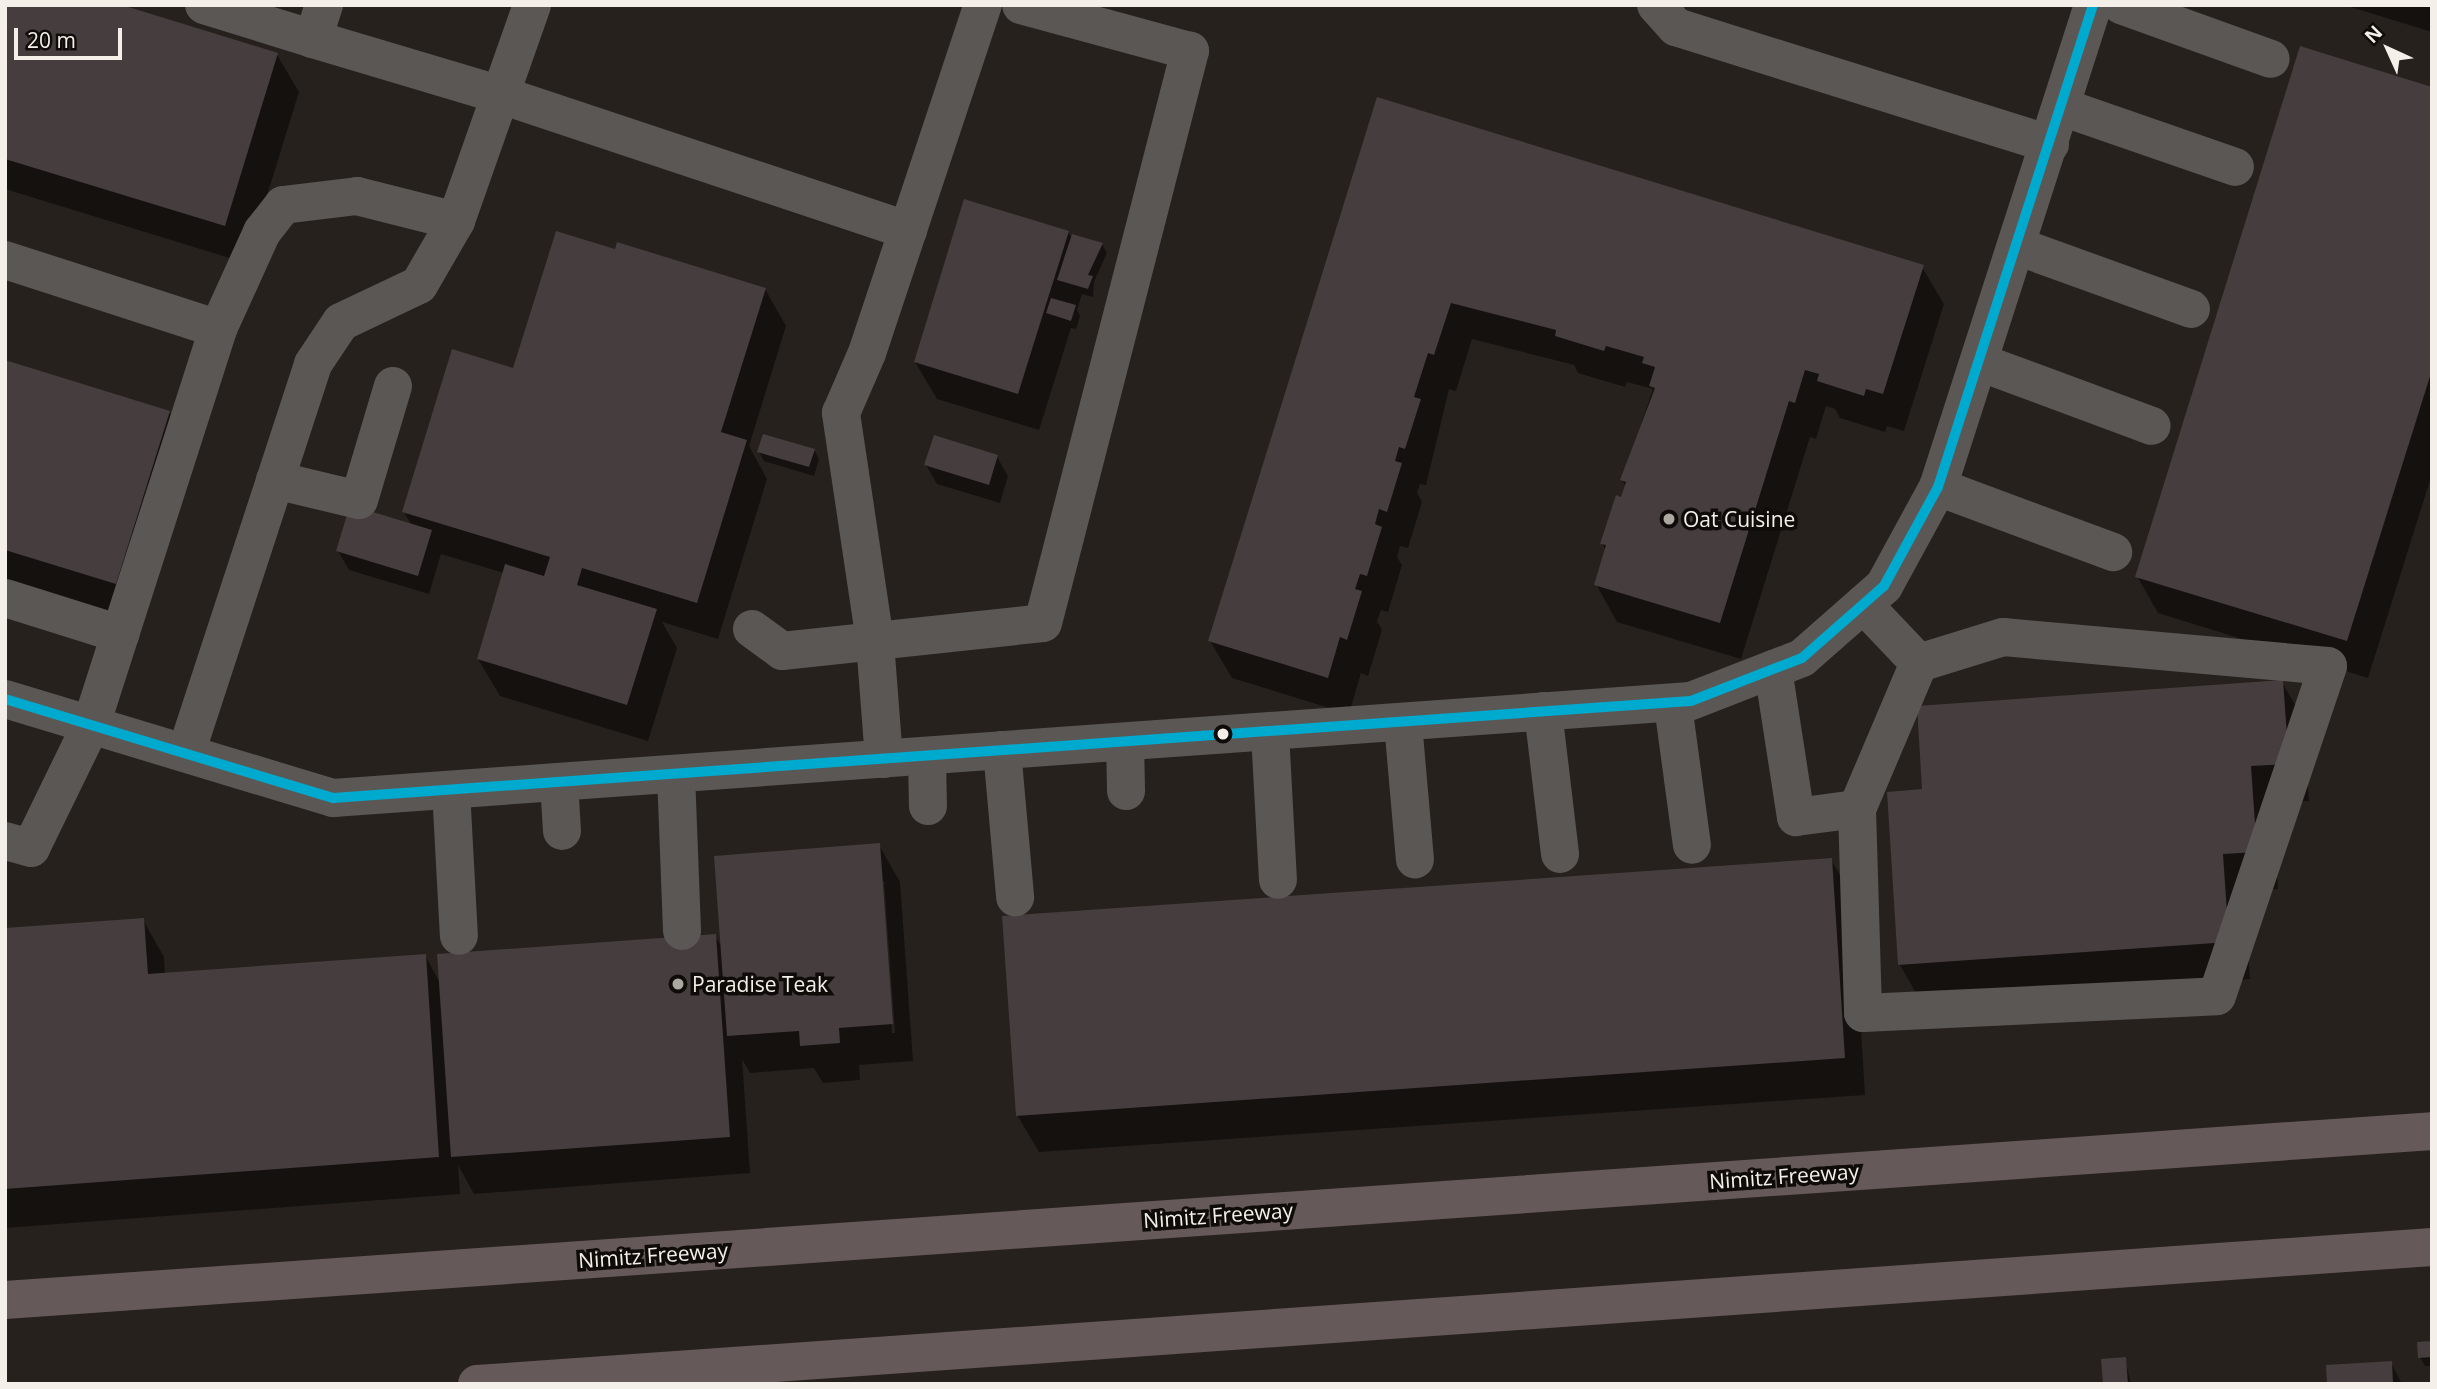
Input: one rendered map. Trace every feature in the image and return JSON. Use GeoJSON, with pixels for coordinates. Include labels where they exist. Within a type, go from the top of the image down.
{"type":"FeatureCollection","features":[{"type":"Feature","properties":{"kind":"highway","name":"Nimitz Freeway"},"geometry":{"type":"LineString","coordinates":[[5,1300],[2432,1131]]}},
{"type":"Feature","properties":{"kind":"highway"},"geometry":{"type":"LineString","coordinates":[[477,1384],[2432,1247]]}},
{"type":"Feature","properties":{"kind":"street"},"geometry":{"type":"LineString","coordinates":[[204,5],[319,22],[501,95],[908,230]]}},
{"type":"Feature","properties":{"kind":"street"},"geometry":{"type":"LineString","coordinates":[[186,753],[313,364],[341,322],[419,285],[456,221],[532,5]]}},
{"type":"Feature","properties":{"kind":"street"},"geometry":{"type":"LineString","coordinates":[[884,759],[875,641],[841,413],[867,353],[983,5]]}},
{"type":"Feature","properties":{"kind":"street"},"geometry":{"type":"LineString","coordinates":[[752,629],[782,651],[1043,623],[1190,51],[1021,5]]}},
{"type":"Feature","properties":{"kind":"street"},"geometry":{"type":"LineString","coordinates":[[1656,5],[1675,27],[2050,144]]}},
{"type":"Feature","properties":{"kind":"street"},"geometry":{"type":"LineString","coordinates":[[5,699],[333,798],[1269,733],[1543,711],[1673,705],[1801,658],[1884,586],[1938,486],[2093,5]]}},
{"type":"Feature","properties":{"kind":"street"},"geometry":{"type":"LineString","coordinates":[[2121,5],[2271,59]]}},
{"type":"Feature","properties":{"kind":"street"},"geometry":{"type":"LineString","coordinates":[[2062,107],[2235,167]]}},
{"type":"Feature","properties":{"kind":"street"},"geometry":{"type":"LineString","coordinates":[[5,841],[31,848],[91,725],[218,329],[262,232],[283,205],[356,196],[456,221]]}},
{"type":"Feature","properties":{"kind":"street"},"geometry":{"type":"LineString","coordinates":[[2017,246],[2190,309]]}},
{"type":"Feature","properties":{"kind":"street"},"geometry":{"type":"LineString","coordinates":[[5,260],[218,329]]}},
{"type":"Feature","properties":{"kind":"street"},"geometry":{"type":"LineString","coordinates":[[1979,362],[2152,426]]}},
{"type":"Feature","properties":{"kind":"street"},"geometry":{"type":"LineString","coordinates":[[275,480],[359,500],[393,386]]}},
{"type":"Feature","properties":{"kind":"street"},"geometry":{"type":"LineString","coordinates":[[1938,486],[2113,552]]}},
{"type":"Feature","properties":{"kind":"street"},"geometry":{"type":"LineString","coordinates":[[5,598],[120,634]]}},
{"type":"Feature","properties":{"kind":"street"},"geometry":{"type":"LineString","coordinates":[[1863,604],[1919,663]]}},
{"type":"Feature","properties":{"kind":"street"},"geometry":{"type":"LineString","coordinates":[[2003,637],[2328,666],[2217,996],[1863,1013],[1857,809],[1919,663],[2003,637]]}},
{"type":"Feature","properties":{"kind":"street"},"geometry":{"type":"LineString","coordinates":[[1773,669],[1796,817],[1857,809]]}},
{"type":"Feature","properties":{"kind":"street"},"geometry":{"type":"LineString","coordinates":[[1673,705],[1692,845]]}},
{"type":"Feature","properties":{"kind":"street"},"geometry":{"type":"LineString","coordinates":[[1543,711],[1560,854]]}},
{"type":"Feature","properties":{"kind":"street"},"geometry":{"type":"LineString","coordinates":[[1403,723],[1415,859]]}},
{"type":"Feature","properties":{"kind":"street"},"geometry":{"type":"LineString","coordinates":[[1269,733],[1278,880]]}},
{"type":"Feature","properties":{"kind":"street"},"geometry":{"type":"LineString","coordinates":[[1125,742],[1126,792]]}},
{"type":"Feature","properties":{"kind":"street"},"geometry":{"type":"LineString","coordinates":[[1002,750],[1015,897]]}},
{"type":"Feature","properties":{"kind":"street"},"geometry":{"type":"LineString","coordinates":[[927,756],[929,806]]}},
{"type":"Feature","properties":{"kind":"street"},"geometry":{"type":"LineString","coordinates":[[676,774],[681,931]]}},
{"type":"Feature","properties":{"kind":"street"},"geometry":{"type":"LineString","coordinates":[[559,782],[562,831]]}},
{"type":"Feature","properties":{"kind":"street"},"geometry":{"type":"LineString","coordinates":[[451,790],[459,936]]}},
{"type":"Feature","properties":{"kind":"building"},"geometry":{"type":"Polygon","coordinates":[[[5,5],[122,5],[278,53],[225,226],[5,159],[5,5]]]}},
{"type":"Feature","properties":{"kind":"building"},"geometry":{"type":"Polygon","coordinates":[[[2300,46],[2432,87],[2432,370],[2347,641],[2135,577],[2300,46]]]}},
{"type":"Feature","properties":{"kind":"building"},"geometry":{"type":"Polygon","coordinates":[[[1377,97],[1924,265],[1883,394],[1866,389],[1864,396],[1817,381],[1819,374],[1805,370],[1795,403],[1789,401],[1720,623],[1594,585],[1606,545],[1600,544],[1616,495],[1621,497],[1626,482],[1620,480],[1655,388],[1649,386],[1655,367],[1642,363],[1644,357],[1606,346],[1604,351],[1555,336],[1556,330],[1451,303],[1434,355],[1428,353],[1414,397],[1421,399],[1405,449],[1399,447],[1395,461],[1402,463],[1387,512],[1379,509],[1375,524],[1382,527],[1367,576],[1360,574],[1355,589],[1362,591],[1347,640],[1340,637],[1328,678],[1208,641],[1377,97]]]}},
{"type":"Feature","properties":{"kind":"building"},"geometry":{"type":"Polygon","coordinates":[[[964,199],[1069,231],[1018,394],[914,362],[964,199]]]}},
{"type":"Feature","properties":{"kind":"building"},"geometry":{"type":"Polygon","coordinates":[[[556,231],[615,249],[617,242],[766,288],[721,432],[747,440],[697,603],[582,568],[577,585],[657,609],[627,705],[477,659],[505,564],[544,576],[550,557],[402,512],[452,349],[513,368],[556,231]]]}},
{"type":"Feature","properties":{"kind":"building"},"geometry":{"type":"Polygon","coordinates":[[[1072,234],[1103,243],[1088,275],[1093,276],[1088,289],[1057,280],[1072,234]]]}},
{"type":"Feature","properties":{"kind":"building"},"geometry":{"type":"Polygon","coordinates":[[[1051,298],[1076,305],[1071,321],[1046,313],[1051,298]]]}},
{"type":"Feature","properties":{"kind":"building"},"geometry":{"type":"Polygon","coordinates":[[[5,360],[170,411],[116,584],[5,550],[5,360]]]}},
{"type":"Feature","properties":{"kind":"building"},"geometry":{"type":"Polygon","coordinates":[[[763,434],[815,449],[809,467],[757,452],[763,434]]]}},
{"type":"Feature","properties":{"kind":"building"},"geometry":{"type":"Polygon","coordinates":[[[934,435],[998,455],[989,485],[924,465],[934,435]]]}},
{"type":"Feature","properties":{"kind":"building"},"geometry":{"type":"Polygon","coordinates":[[[350,505],[432,530],[418,576],[336,551],[350,505]]]}},
{"type":"Feature","properties":{"kind":"building"},"geometry":{"type":"Polygon","coordinates":[[[2283,680],[2289,764],[2251,766],[2257,852],[2223,854],[2229,942],[1898,965],[1887,792],[1922,789],[1917,706],[2283,680]]]}},
{"type":"Feature","properties":{"kind":"building"},"geometry":{"type":"Polygon","coordinates":[[[880,843],[893,1024],[839,1028],[840,1043],[800,1046],[799,1031],[727,1036],[714,856],[880,843]]]}},
{"type":"Feature","properties":{"kind":"building"},"geometry":{"type":"Polygon","coordinates":[[[1832,858],[1845,1058],[1016,1116],[1002,916],[1832,858]]]}},
{"type":"Feature","properties":{"kind":"building"},"geometry":{"type":"Polygon","coordinates":[[[144,918],[148,974],[426,954],[439,1157],[5,1189],[5,928],[144,918]]]}},
{"type":"Feature","properties":{"kind":"building"},"geometry":{"type":"Polygon","coordinates":[[[716,934],[730,1137],[451,1157],[437,954],[716,934]]]}},
{"type":"Feature","properties":{"kind":"building"},"geometry":{"type":"Polygon","coordinates":[[[2432,1341],[2432,1357],[2418,1358],[2417,1342],[2432,1341]]]}},
{"type":"Feature","properties":{"kind":"building"},"geometry":{"type":"Polygon","coordinates":[[[2126,1357],[2128,1384],[2103,1384],[2101,1359],[2126,1357]]]}},
{"type":"Feature","properties":{"kind":"building"},"geometry":{"type":"Polygon","coordinates":[[[2392,1361],[2393,1384],[2327,1384],[2326,1365],[2392,1361]]]}},
{"type":"Feature","properties":{"kind":"transit line"},"geometry":{"type":"LineString","coordinates":[[5,699],[333,798],[1691,701],[1802,658],[1884,586],[1938,487],[2093,5]]}},
{"type":"Feature","properties":{"kind":"place","name":"Oat Cuisine"},"geometry":{"type":"Point","coordinates":[1669,519]}},
{"type":"Feature","properties":{"kind":"place","name":"Paradise Teak"},"geometry":{"type":"Point","coordinates":[678,984]}}]}
